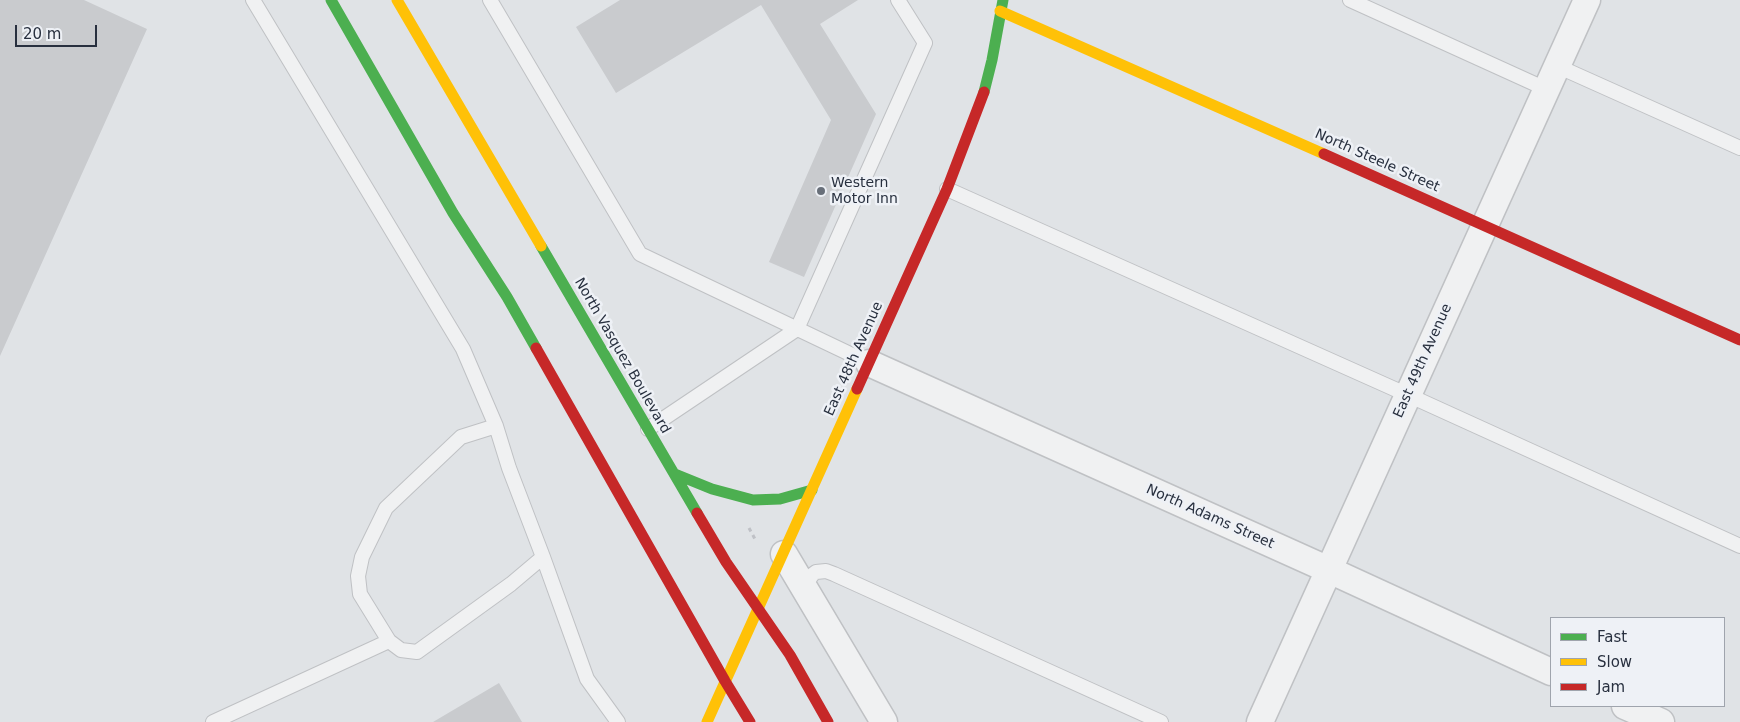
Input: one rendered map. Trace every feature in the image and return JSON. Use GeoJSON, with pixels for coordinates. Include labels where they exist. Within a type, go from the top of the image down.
{"type":"FeatureCollection","features":[{"type":"Feature","properties":{"kind":"main road"},"geometry":{"type":"LineString","coordinates":[[331,0],[453,213],[507,297],[750,722]]}},
{"type":"Feature","properties":{"kind":"main road","name":"North Vasquez Boulevard"},"geometry":{"type":"LineString","coordinates":[[397,0],[726,562],[790,655],[828,722]]}},
{"type":"Feature","properties":{"kind":"main road","name":"East 48th Avenue"},"geometry":{"type":"LineString","coordinates":[[707,722],[947,189],[984,92],[992,60],[1001,6]]}},
{"type":"Feature","properties":{"kind":"main road","name":"North Steele Street"},"geometry":{"type":"LineString","coordinates":[[1001,6],[1740,340]]}},
{"type":"Feature","properties":{"kind":"main road"},"geometry":{"type":"LineString","coordinates":[[675,474],[712,489],[753,500],[780,499],[812,490]]}},
{"type":"Feature","properties":{"kind":"street","name":"East 49th Avenue"},"geometry":{"type":"LineString","coordinates":[[1260,722],[1587,0]]}},
{"type":"Feature","properties":{"kind":"street","name":"North Adams Street"},"geometry":{"type":"LineString","coordinates":[[869,363],[1550,672]]}},
{"type":"Feature","properties":{"kind":"street"},"geometry":{"type":"LineString","coordinates":[[784,554],[884,722]]}},
{"type":"Feature","properties":{"kind":"street"},"geometry":{"type":"LineString","coordinates":[[1627,707],[1661,722]]}},
{"type":"Feature","properties":{"kind":"lane"},"geometry":{"type":"LineString","coordinates":[[252,0],[463,349],[496,426],[509,468],[587,679],[618,722]]}},
{"type":"Feature","properties":{"kind":"lane"},"geometry":{"type":"LineString","coordinates":[[490,0],[640,254],[869,363]]}},
{"type":"Feature","properties":{"kind":"lane"},"geometry":{"type":"LineString","coordinates":[[648,429],[797,329],[925,43],[898,0]]}},
{"type":"Feature","properties":{"kind":"lane"},"geometry":{"type":"LineString","coordinates":[[1350,0],[1740,148]]}},
{"type":"Feature","properties":{"kind":"lane"},"geometry":{"type":"LineString","coordinates":[[947,189],[1740,546]]}},
{"type":"Feature","properties":{"kind":"lane"},"geometry":{"type":"LineString","coordinates":[[496,426],[461,437],[386,508],[362,557],[358,576],[360,594],[389,640],[401,650],[417,652],[512,584],[543,558]]}},
{"type":"Feature","properties":{"kind":"lane"},"geometry":{"type":"LineString","coordinates":[[804,587],[816,572],[826,571],[834,574],[1161,722]]}},
{"type":"Feature","properties":{"kind":"lane"},"geometry":{"type":"LineString","coordinates":[[213,722],[389,640]]}},
{"type":"Feature","properties":{"kind":"building"},"geometry":{"type":"Polygon","coordinates":[[[0,0],[84,0],[147,29],[0,356],[0,0]]]}},
{"type":"Feature","properties":{"kind":"building","name":"Western Motor Inn"},"geometry":{"type":"Polygon","coordinates":[[[620,0],[858,0],[820,24],[876,114],[804,277],[769,262],[831,120],[761,5],[616,93],[576,27],[620,0]]]}},
{"type":"Feature","properties":{"kind":"building"},"geometry":{"type":"Polygon","coordinates":[[[499,683],[522,722],[433,722],[499,683]]]}},
{"type":"Feature","properties":{"kind":"traffic: fast"},"geometry":{"type":"LineString","coordinates":[[331,0],[453,213],[507,297],[536,348]]}},
{"type":"Feature","properties":{"kind":"traffic: fast"},"geometry":{"type":"LineString","coordinates":[[984,92],[1003,0]]}},
{"type":"Feature","properties":{"kind":"traffic: fast"},"geometry":{"type":"LineString","coordinates":[[541,246],[697,513]]}},
{"type":"Feature","properties":{"kind":"traffic: fast"},"geometry":{"type":"LineString","coordinates":[[675,474],[712,489],[753,500],[780,499],[812,490]]}},
{"type":"Feature","properties":{"kind":"traffic: slow"},"geometry":{"type":"LineString","coordinates":[[397,0],[541,246]]}},
{"type":"Feature","properties":{"kind":"traffic: slow"},"geometry":{"type":"LineString","coordinates":[[1000,11],[1324,154]]}},
{"type":"Feature","properties":{"kind":"traffic: slow"},"geometry":{"type":"LineString","coordinates":[[707,722],[857,389]]}},
{"type":"Feature","properties":{"kind":"traffic: jam"},"geometry":{"type":"LineString","coordinates":[[857,389],[947,189],[984,92]]}},
{"type":"Feature","properties":{"kind":"traffic: jam"},"geometry":{"type":"LineString","coordinates":[[1324,154],[1740,340]]}},
{"type":"Feature","properties":{"kind":"traffic: jam"},"geometry":{"type":"LineString","coordinates":[[536,348],[750,722]]}},
{"type":"Feature","properties":{"kind":"traffic: jam"},"geometry":{"type":"LineString","coordinates":[[697,513],[726,562],[790,655],[828,722]]}},
{"type":"Feature","properties":{"kind":"place","name":"Western Motor Inn"},"geometry":{"type":"Point","coordinates":[821,191]}}]}
